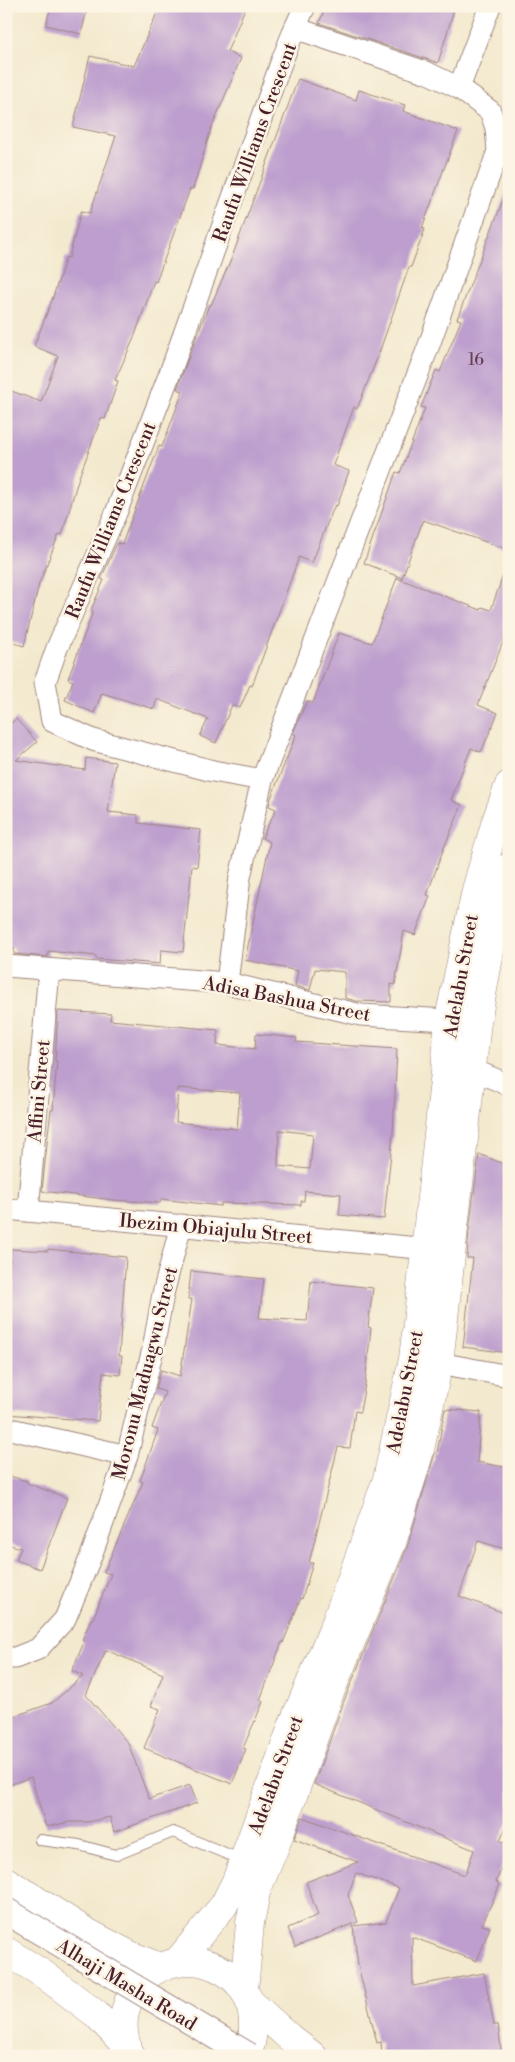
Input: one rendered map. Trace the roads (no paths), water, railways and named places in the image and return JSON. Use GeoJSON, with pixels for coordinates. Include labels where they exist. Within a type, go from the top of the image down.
{"type":"FeatureCollection","features":[{"type":"Feature","properties":{"kind":"main road","name":"Adelabu Street"},"geometry":{"type":"LineString","coordinates":[[130,2052],[123,2030],[125,2011],[132,1993],[144,1978],[169,1964],[224,1905],[236,1881],[293,1724],[336,1622],[387,1479],[413,1359],[446,1072],[449,1019],[476,890],[502,823],[509,785]]}},
{"type":"Feature","properties":{"kind":"main road","name":"Adelabu Street"},"geometry":{"type":"LineString","coordinates":[[247,2056],[250,2050],[254,2026],[247,1996],[250,1923],[256,1892],[276,1844],[329,1696],[392,1543],[419,1454],[439,1363],[477,1022],[500,897],[509,866]]}},
{"type":"Feature","properties":{"kind":"main road"},"geometry":{"type":"LineString","coordinates":[[6,1881],[86,1931],[130,1954],[169,1964],[197,1961],[216,1966],[232,1976],[247,1996],[290,2038],[312,2056]]}},
{"type":"Feature","properties":{"kind":"main road"},"geometry":{"type":"LineString","coordinates":[[6,1952],[43,1974],[96,2014],[130,2052]]}},
{"type":"Feature","properties":{"kind":"street"},"geometry":{"type":"LineString","coordinates":[[295,28],[305,6]]}},
{"type":"Feature","properties":{"kind":"street"},"geometry":{"type":"LineString","coordinates":[[459,88],[490,6]]}},
{"type":"Feature","properties":{"kind":"street","name":"Raufu Williams Crescent"},"geometry":{"type":"LineString","coordinates":[[227,983],[240,876],[262,780],[429,346],[498,151],[496,128],[490,111],[459,88],[428,73],[295,28],[280,64],[163,392],[116,513],[57,648],[45,682],[52,721],[93,740],[213,771],[262,780]]}},
{"type":"Feature","properties":{"kind":"street","name":"Adisa Bashua Street"},"geometry":{"type":"LineString","coordinates":[[6,966],[227,983],[361,1015],[477,1022]]}},
{"type":"Feature","properties":{"kind":"street","name":"Affini Street"},"geometry":{"type":"LineString","coordinates":[[28,1211],[49,970]]}},
{"type":"Feature","properties":{"kind":"street"},"geometry":{"type":"LineString","coordinates":[[471,1068],[509,1085]]}},
{"type":"Feature","properties":{"kind":"street","name":"Ibezim Obiajulu Street"},"geometry":{"type":"LineString","coordinates":[[6,1209],[452,1251]]}},
{"type":"Feature","properties":{"kind":"street","name":"Moronu Maduagwu Street"},"geometry":{"type":"LineString","coordinates":[[6,1658],[15,1658],[38,1649],[65,1619],[91,1556],[126,1456],[153,1348],[163,1294],[181,1225]]}},
{"type":"Feature","properties":{"kind":"street"},"geometry":{"type":"LineString","coordinates":[[439,1363],[509,1376]]}},
{"type":"Feature","properties":{"kind":"street"},"geometry":{"type":"LineString","coordinates":[[6,1428],[126,1456]]}},
{"type":"Feature","properties":{"kind":"street","name":"Alhaji Masha Road"},"geometry":{"type":"LineString","coordinates":[[6,1911],[247,2056]]}},
{"type":"Feature","properties":{"kind":"street","name":"Alhaji Masha Road"},"geometry":{"type":"LineString","coordinates":[[6,1932],[215,2056]]}},
{"type":"Feature","properties":{"kind":"lane"},"geometry":{"type":"LineString","coordinates":[[40,1840],[79,1844],[116,1855],[173,1832],[243,1860]]}}]}
